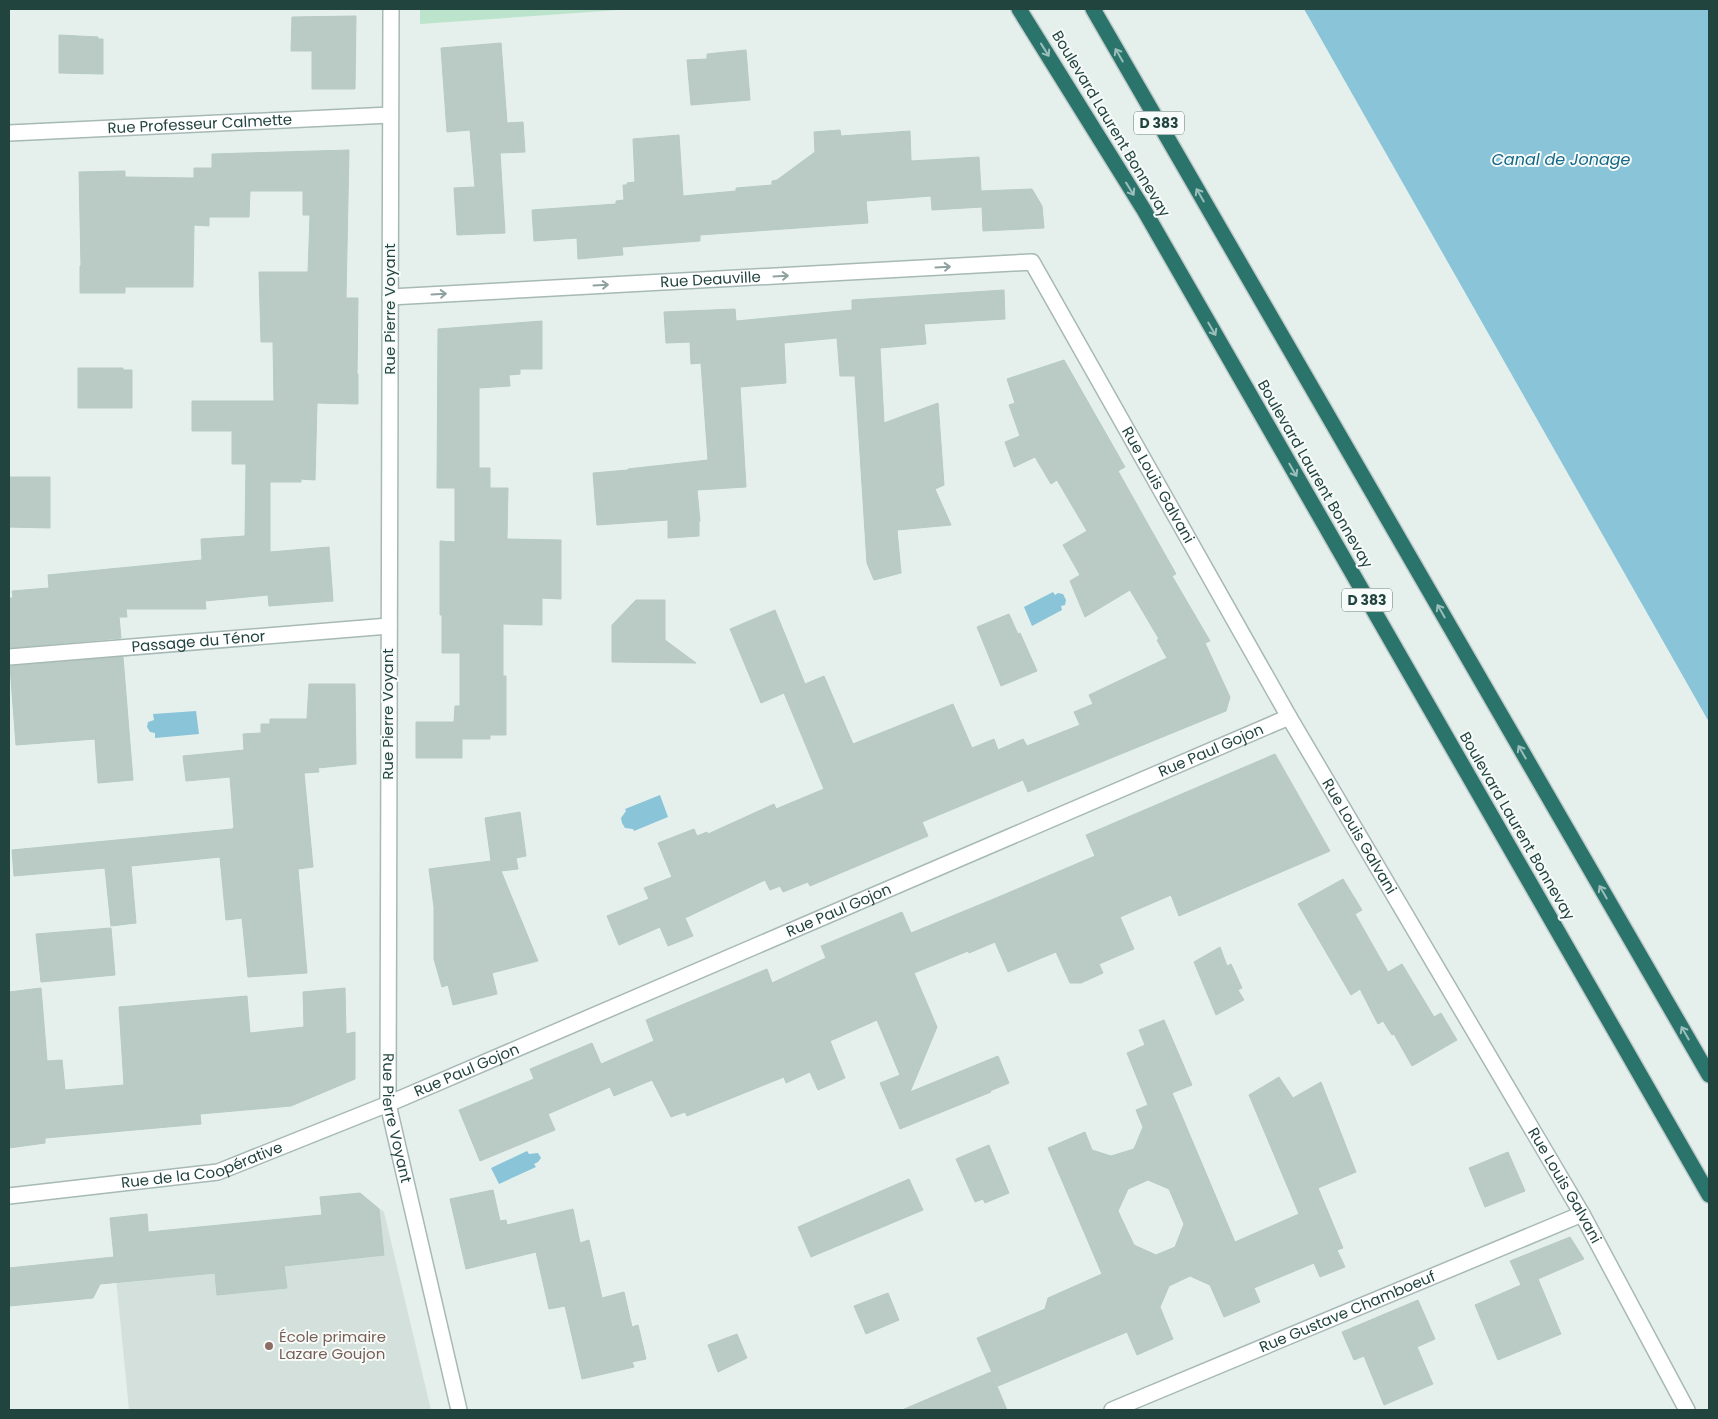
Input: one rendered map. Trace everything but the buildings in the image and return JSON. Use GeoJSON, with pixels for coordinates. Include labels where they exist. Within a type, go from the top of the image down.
{"type":"FeatureCollection","features":[{"type":"Feature","properties":{"kind":"highway","name":"Boulevard Laurent Bonnevay"},"geometry":{"type":"LineString","coordinates":[[1019,9],[1144,210],[1709,1195]]}},
{"type":"Feature","properties":{"kind":"highway","name":"D 383"},"geometry":{"type":"LineString","coordinates":[[1093,9],[1709,1075]]}},
{"type":"Feature","properties":{"kind":"street","name":"Rue Pierre Voyant"},"geometry":{"type":"LineString","coordinates":[[391,9],[388,1104],[459,1410]]}},
{"type":"Feature","properties":{"kind":"street","name":"Rue Professeur Calmette"},"geometry":{"type":"LineString","coordinates":[[9,133],[390,115]]}},
{"type":"Feature","properties":{"kind":"street","name":"Rue Deauville"},"geometry":{"type":"LineString","coordinates":[[390,297],[1032,262]]}},
{"type":"Feature","properties":{"kind":"street","name":"Rue Louis Galvani"},"geometry":{"type":"LineString","coordinates":[[1032,262],[1289,717],[1582,1214],[1687,1410]]}},
{"type":"Feature","properties":{"kind":"street","name":"Passage du Ténor"},"geometry":{"type":"LineString","coordinates":[[9,657],[389,626]]}},
{"type":"Feature","properties":{"kind":"street","name":"Rue Paul Gojon"},"geometry":{"type":"LineString","coordinates":[[388,1104],[1289,717]]}},
{"type":"Feature","properties":{"kind":"street","name":"Rue de la Coopérative"},"geometry":{"type":"LineString","coordinates":[[9,1196],[218,1172],[388,1104]]}},
{"type":"Feature","properties":{"kind":"street","name":"Rue Gustave Chamboeuf"},"geometry":{"type":"LineString","coordinates":[[1112,1410],[1582,1214]]}},
{"type":"Feature","properties":{"kind":"shaded area","name":"École primaire Lazare Goujon"},"geometry":{"type":"Polygon","coordinates":[[[360,1193],[384,1212],[431,1410],[129,1410],[110,1218],[147,1214],[149,1232],[322,1215],[360,1193]]]}},
{"type":"Feature","properties":{"kind":"green space"},"geometry":{"type":"Polygon","coordinates":[[[420,9],[633,9],[420,24],[420,9]]]}},
{"type":"Feature","properties":{"kind":"water","name":"Canal de Jonage"},"geometry":{"type":"Polygon","coordinates":[[[1304,9],[1709,9],[1709,722],[1304,9]]]}},
{"type":"Feature","properties":{"kind":"water"},"geometry":{"type":"Polygon","coordinates":[[[1053,592],[1055,595],[1058,593],[1063,594],[1066,600],[1065,605],[1061,606],[1062,610],[1032,626],[1024,607],[1053,592]]]}},
{"type":"Feature","properties":{"kind":"water"},"geometry":{"type":"Polygon","coordinates":[[[196,711],[199,734],[155,738],[155,733],[150,732],[147,727],[148,722],[154,720],[153,714],[196,711]]]}},
{"type":"Feature","properties":{"kind":"water"},"geometry":{"type":"Polygon","coordinates":[[[660,795],[668,817],[634,831],[633,829],[625,828],[621,818],[626,811],[625,809],[660,795]]]}},
{"type":"Feature","properties":{"kind":"water"},"geometry":{"type":"Polygon","coordinates":[[[527,1151],[529,1154],[538,1153],[541,1158],[534,1164],[536,1167],[499,1184],[491,1168],[527,1151]]]}},
{"type":"Feature","properties":{"kind":"place","name":"École primaire Lazare Goujon"},"geometry":{"type":"Point","coordinates":[269,1346]}}]}
